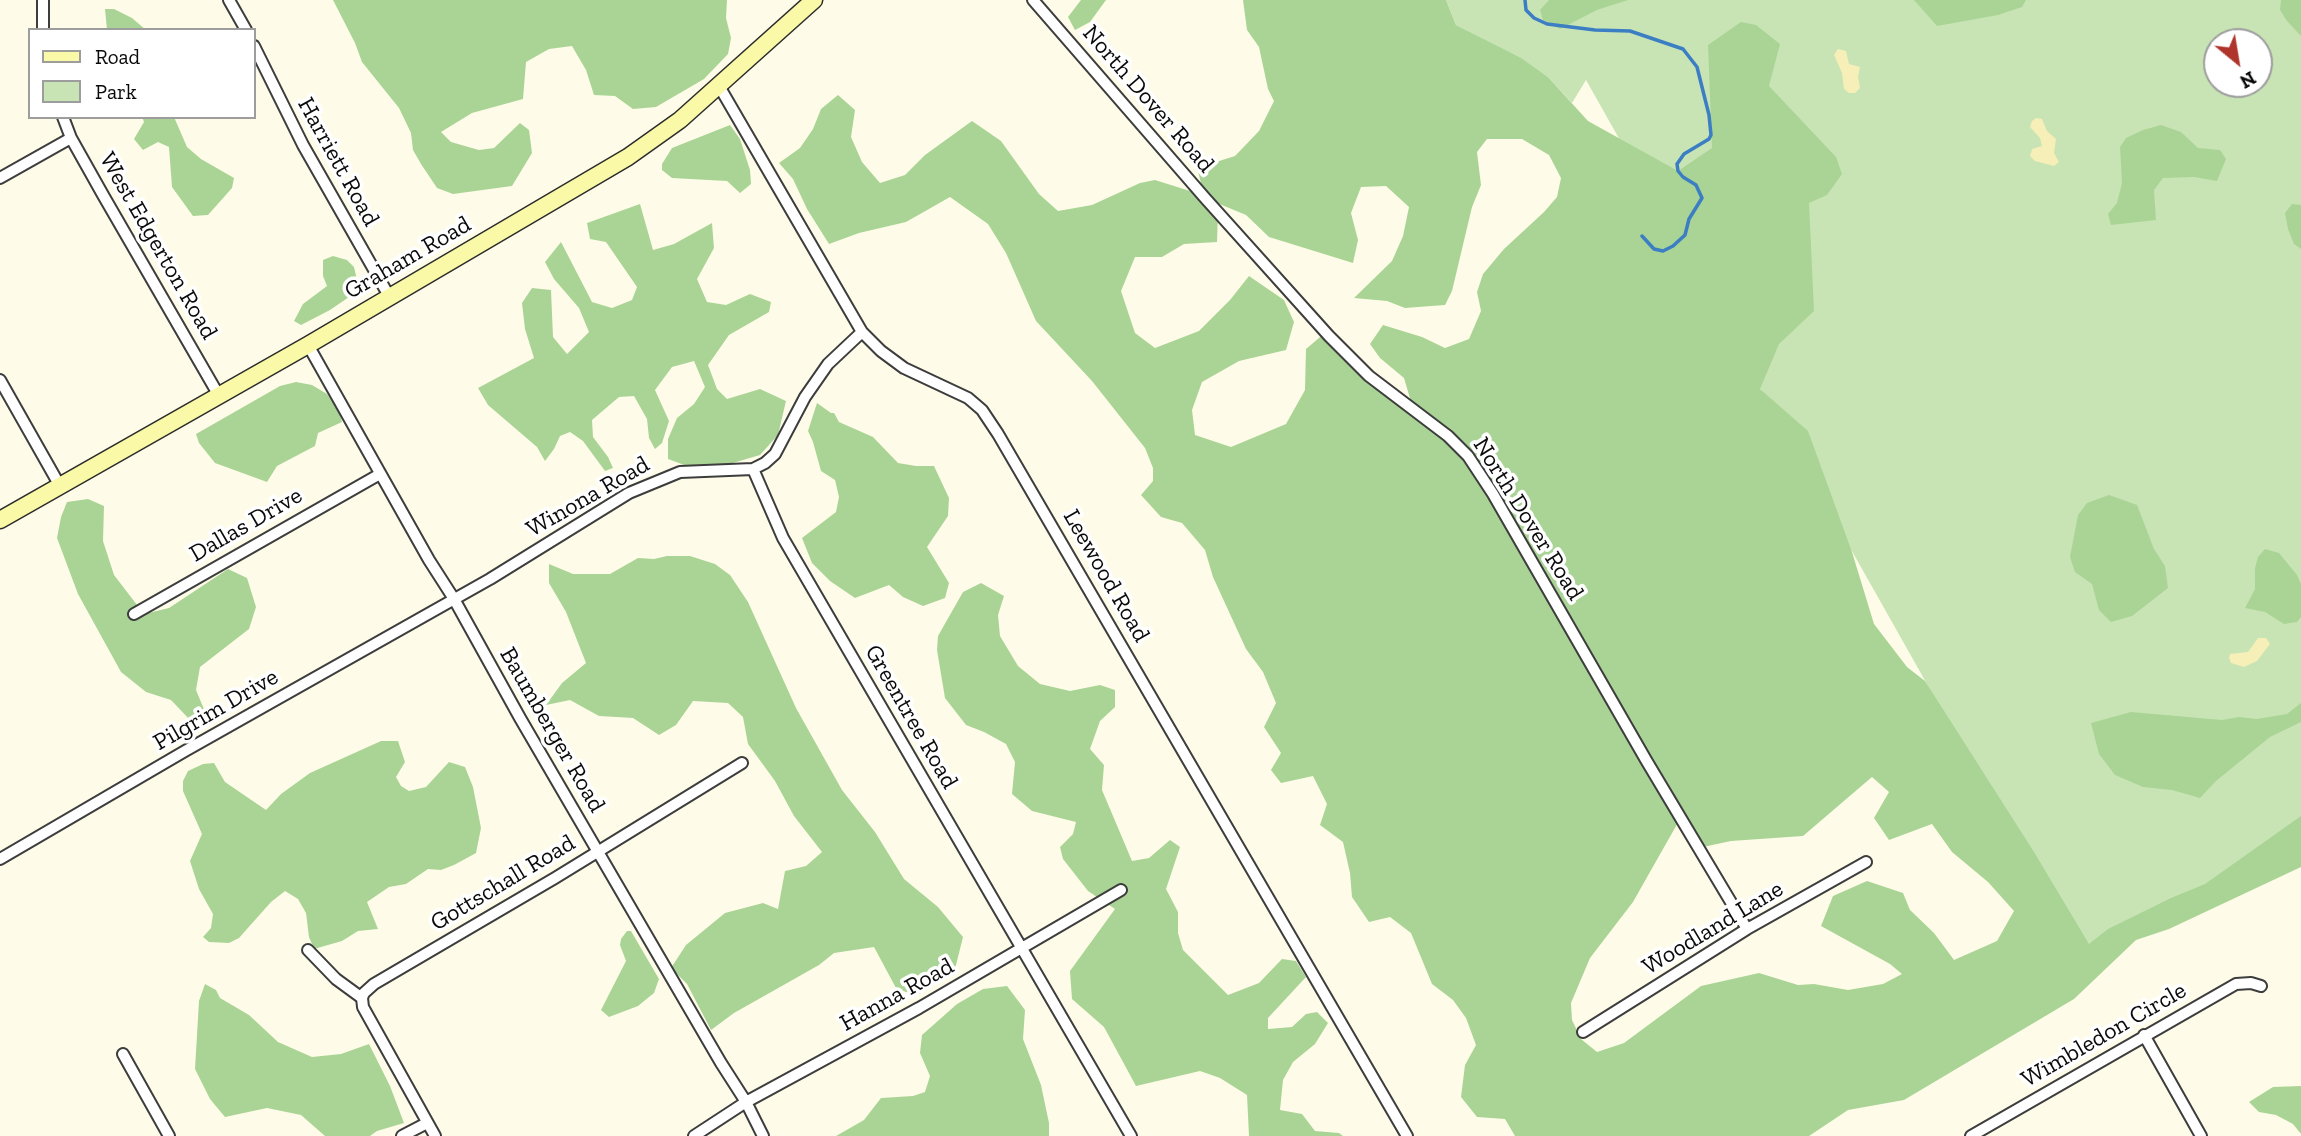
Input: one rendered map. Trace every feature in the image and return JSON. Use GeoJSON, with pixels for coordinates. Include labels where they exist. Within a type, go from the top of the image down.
{"type":"FeatureCollection","features":[{"type":"Feature","properties":{"kind":"main road","name":"Graham Road"},"geometry":{"type":"LineString","coordinates":[[0,520],[308,345],[628,157],[680,120],[814,0]]}},
{"type":"Feature","properties":{"kind":"street"},"geometry":{"type":"LineString","coordinates":[[43,0],[43,28]]}},
{"type":"Feature","properties":{"kind":"street"},"geometry":{"type":"LineString","coordinates":[[229,0],[245,28]]}},
{"type":"Feature","properties":{"kind":"street","name":"North Dover Road"},"geometry":{"type":"LineString","coordinates":[[1033,0],[1329,336],[1369,376],[1448,436],[1468,456],[1493,494],[1747,929]]}},
{"type":"Feature","properties":{"kind":"street","name":"Harriett Road"},"geometry":{"type":"LineString","coordinates":[[256,50],[303,145],[389,296]]}},
{"type":"Feature","properties":{"kind":"street","name":"Leewood Road"},"geometry":{"type":"LineString","coordinates":[[719,86],[862,332],[892,360],[915,374],[960,392],[975,403],[988,419],[1033,491],[1407,1136]]}},
{"type":"Feature","properties":{"kind":"street","name":"West Edgerton Road"},"geometry":{"type":"LineString","coordinates":[[64,119],[71,138],[218,394]]}},
{"type":"Feature","properties":{"kind":"street"},"geometry":{"type":"LineString","coordinates":[[0,178],[71,138]]}},
{"type":"Feature","properties":{"kind":"street"},"geometry":{"type":"LineString","coordinates":[[753,469],[775,454],[805,397],[828,365],[862,332]]}},
{"type":"Feature","properties":{"kind":"street","name":"Baumberger Road"},"geometry":{"type":"LineString","coordinates":[[308,345],[429,560],[454,598],[513,706],[746,1102],[763,1136]]}},
{"type":"Feature","properties":{"kind":"street"},"geometry":{"type":"LineString","coordinates":[[0,380],[60,485]]}},
{"type":"Feature","properties":{"kind":"street","name":"Winona Road"},"geometry":{"type":"LineString","coordinates":[[454,598],[491,579],[646,484],[690,470],[753,469]]}},
{"type":"Feature","properties":{"kind":"street","name":"Greentree Road"},"geometry":{"type":"LineString","coordinates":[[753,469],[783,538],[1130,1136]]}},
{"type":"Feature","properties":{"kind":"street","name":"Dallas Drive"},"geometry":{"type":"LineString","coordinates":[[134,614],[380,474]]}},
{"type":"Feature","properties":{"kind":"street","name":"Pilgrim Drive"},"geometry":{"type":"LineString","coordinates":[[0,859],[454,598]]}},
{"type":"Feature","properties":{"kind":"street","name":"Gottschall Road"},"geometry":{"type":"LineString","coordinates":[[362,999],[364,993],[374,984],[742,763]]}},
{"type":"Feature","properties":{"kind":"street","name":"Woodland Lane"},"geometry":{"type":"LineString","coordinates":[[1583,1032],[1747,929],[1866,862]]}},
{"type":"Feature","properties":{"kind":"street","name":"Hanna Road"},"geometry":{"type":"LineString","coordinates":[[694,1136],[746,1102],[919,1008],[1121,890]]}},
{"type":"Feature","properties":{"kind":"street"},"geometry":{"type":"LineString","coordinates":[[308,950],[336,979],[362,999],[363,1007],[435,1136]]}},
{"type":"Feature","properties":{"kind":"street","name":"Wimbledon Circle"},"geometry":{"type":"LineString","coordinates":[[1971,1136],[2236,984],[2251,983],[2261,986]]}},
{"type":"Feature","properties":{"kind":"street"},"geometry":{"type":"LineString","coordinates":[[2144,1035],[2201,1136]]}},
{"type":"Feature","properties":{"kind":"street"},"geometry":{"type":"LineString","coordinates":[[123,1054],[169,1136]]}},
{"type":"Feature","properties":{"kind":"street"},"geometry":{"type":"LineString","coordinates":[[402,1136],[427,1123]]}},
{"type":"Feature","properties":{"kind":"green space"},"geometry":{"type":"Polygon","coordinates":[[[333,0],[727,0],[726,18],[731,38],[728,54],[704,79],[656,107],[633,109],[615,96],[594,95],[586,70],[572,46],[549,49],[526,62],[523,99],[472,113],[441,132],[451,142],[479,150],[494,148],[520,123],[529,130],[532,153],[512,186],[453,194],[437,188],[421,164],[413,150],[411,133],[399,108],[362,62],[333,0]]]}},
{"type":"Feature","properties":{"kind":"green space"},"geometry":{"type":"Polygon","coordinates":[[[1081,0],[1106,0],[1090,22],[1075,30],[1068,17],[1081,0]]]}},
{"type":"Feature","properties":{"kind":"green space"},"geometry":{"type":"Polygon","coordinates":[[[1243,0],[1446,0],[1456,25],[1521,58],[1548,77],[1588,121],[1678,171],[1712,148],[1708,45],[1741,22],[1756,25],[1780,44],[1769,86],[1836,157],[1842,174],[1827,195],[1809,203],[1814,311],[1779,344],[1760,389],[1808,431],[1852,552],[1874,624],[1907,667],[1925,681],[2089,944],[2108,929],[2205,884],[2301,816],[2301,867],[2169,929],[2136,940],[2074,999],[1904,1100],[1848,1110],[1809,1136],[1515,1136],[1505,1119],[1477,1117],[1461,1097],[1465,1065],[1476,1045],[1466,1018],[1453,1000],[1432,984],[1411,933],[1390,917],[1369,922],[1352,897],[1343,842],[1320,825],[1327,804],[1313,776],[1281,783],[1271,770],[1281,753],[1264,727],[1276,703],[1263,672],[1246,649],[1213,577],[1205,550],[1182,523],[1161,517],[1141,495],[1153,481],[1153,468],[1145,448],[1092,381],[1036,321],[1006,253],[988,224],[950,197],[906,222],[859,233],[829,244],[807,209],[793,179],[779,163],[800,148],[813,129],[821,109],[838,95],[855,110],[851,137],[862,162],[880,183],[905,175],[925,155],[972,121],[1001,141],[1039,194],[1058,211],[1092,205],[1140,183],[1155,180],[1190,191],[1218,212],[1217,242],[1184,244],[1162,257],[1135,257],[1121,291],[1135,333],[1155,348],[1199,331],[1249,276],[1284,300],[1294,322],[1286,350],[1239,361],[1202,382],[1192,410],[1195,435],[1231,447],[1286,424],[1305,390],[1306,349],[1326,332],[1414,412],[1404,378],[1380,358],[1370,344],[1383,325],[1422,337],[1445,348],[1469,339],[1481,311],[1477,292],[1483,274],[1504,249],[1557,197],[1561,178],[1549,155],[1522,139],[1487,139],[1477,152],[1481,185],[1472,207],[1452,291],[1445,305],[1405,308],[1387,301],[1354,298],[1392,261],[1403,236],[1409,207],[1386,186],[1361,187],[1351,213],[1358,240],[1353,263],[1269,237],[1246,215],[1205,198],[1197,168],[1235,156],[1259,131],[1274,101],[1268,89],[1259,47],[1247,30],[1243,0]],[[1872,777],[1803,836],[1731,841],[1703,847],[1680,819],[1633,902],[1590,958],[1571,1003],[1572,1020],[1581,1039],[1597,1052],[1624,1043],[1701,986],[1759,973],[1798,985],[1814,984],[1848,990],[1883,984],[1902,974],[1890,964],[1821,926],[1833,896],[1867,881],[1903,893],[1910,910],[1934,933],[1954,960],[1997,941],[2014,911],[1988,882],[1952,852],[1932,824],[1889,840],[1874,818],[1889,792],[1872,777]]]}},
{"type":"Feature","properties":{"kind":"green space"},"geometry":{"type":"Polygon","coordinates":[[[1446,0],[2301,0],[2301,845],[2085,964],[1586,80],[1572,103],[1548,77],[1521,59],[1456,25],[1446,0]]]}},
{"type":"Feature","properties":{"kind":"green space"},"geometry":{"type":"Polygon","coordinates":[[[1549,0],[1628,0],[1597,10],[1560,29],[1543,20],[1540,10],[1549,0]]]}},
{"type":"Feature","properties":{"kind":"green space"},"geometry":{"type":"Polygon","coordinates":[[[1914,0],[2026,0],[2022,7],[1998,15],[1937,26],[1914,0]]]}},
{"type":"Feature","properties":{"kind":"green space"},"geometry":{"type":"Polygon","coordinates":[[[2281,0],[2301,0],[2301,36],[2280,10],[2281,0]]]}},
{"type":"Feature","properties":{"kind":"green space"},"geometry":{"type":"Polygon","coordinates":[[[105,9],[114,9],[132,18],[144,28],[107,28],[105,9]]]}},
{"type":"Feature","properties":{"kind":"green space"},"geometry":{"type":"Polygon","coordinates":[[[143,119],[175,119],[187,147],[201,159],[234,178],[232,188],[208,215],[193,216],[172,187],[169,147],[158,142],[143,150],[134,139],[144,122],[143,119]]]}},
{"type":"Feature","properties":{"kind":"green space"},"geometry":{"type":"Polygon","coordinates":[[[730,125],[740,139],[750,170],[751,184],[740,193],[727,181],[672,178],[662,170],[662,164],[672,148],[730,125]]]}},
{"type":"Feature","properties":{"kind":"green space"},"geometry":{"type":"Polygon","coordinates":[[[2161,125],[2181,132],[2198,148],[2220,150],[2226,159],[2217,181],[2194,177],[2163,178],[2154,190],[2156,220],[2111,225],[2108,214],[2117,203],[2122,183],[2120,147],[2126,138],[2161,125]]]}},
{"type":"Feature","properties":{"kind":"green space"},"geometry":{"type":"Polygon","coordinates":[[[640,204],[653,250],[674,244],[712,223],[714,248],[697,279],[707,302],[726,305],[750,294],[771,302],[769,312],[729,335],[708,365],[717,389],[727,399],[760,389],[786,401],[778,435],[760,455],[726,465],[687,466],[668,459],[668,439],[677,418],[694,404],[705,387],[694,361],[672,367],[655,390],[669,421],[662,443],[655,449],[649,438],[647,419],[634,396],[619,397],[592,420],[593,437],[613,468],[605,471],[583,441],[570,432],[560,436],[545,461],[537,447],[488,405],[478,388],[534,358],[525,329],[522,303],[532,288],[551,290],[553,337],[567,354],[589,332],[579,308],[554,279],[545,262],[561,242],[592,302],[612,308],[632,300],[637,287],[606,242],[590,239],[587,223],[640,204]]]}},
{"type":"Feature","properties":{"kind":"green space"},"geometry":{"type":"Polygon","coordinates":[[[2292,204],[2301,205],[2301,249],[2294,244],[2288,229],[2285,213],[2292,204]]]}},
{"type":"Feature","properties":{"kind":"green space"},"geometry":{"type":"Polygon","coordinates":[[[333,256],[347,260],[354,267],[358,284],[352,295],[301,325],[294,321],[303,304],[327,286],[323,276],[323,260],[333,256]]]}},
{"type":"Feature","properties":{"kind":"green space"},"geometry":{"type":"Polygon","coordinates":[[[296,382],[312,385],[327,394],[339,411],[342,422],[318,433],[315,446],[277,466],[267,482],[215,463],[199,443],[196,434],[280,386],[296,382]]]}},
{"type":"Feature","properties":{"kind":"green space"},"geometry":{"type":"Polygon","coordinates":[[[817,403],[834,413],[839,422],[873,437],[898,463],[934,466],[949,498],[948,516],[927,547],[949,583],[945,598],[923,606],[903,597],[889,585],[855,598],[830,581],[812,563],[802,538],[836,512],[839,497],[835,480],[821,471],[808,431],[817,403]]]}},
{"type":"Feature","properties":{"kind":"green space"},"geometry":{"type":"Polygon","coordinates":[[[2109,495],[2137,505],[2154,549],[2165,566],[2168,588],[2132,616],[2111,622],[2099,610],[2092,584],[2075,572],[2070,557],[2078,515],[2087,503],[2109,495]]]}},
{"type":"Feature","properties":{"kind":"green space"},"geometry":{"type":"Polygon","coordinates":[[[88,499],[104,506],[103,541],[114,575],[144,614],[169,608],[228,569],[247,578],[256,607],[249,629],[200,667],[196,690],[208,719],[191,721],[171,700],[146,692],[121,672],[78,594],[57,538],[67,502],[88,499]]]}},
{"type":"Feature","properties":{"kind":"green space"},"geometry":{"type":"Polygon","coordinates":[[[2265,549],[2279,553],[2301,584],[2301,617],[2297,622],[2284,624],[2265,612],[2245,608],[2255,589],[2258,557],[2265,549]]]}},
{"type":"Feature","properties":{"kind":"green space"},"geometry":{"type":"Polygon","coordinates":[[[690,556],[715,564],[730,575],[748,602],[796,708],[842,790],[875,832],[904,879],[938,907],[963,937],[955,969],[916,996],[896,988],[874,947],[834,953],[819,965],[734,1013],[711,1030],[687,984],[671,968],[686,945],[725,913],[763,903],[778,909],[785,871],[806,866],[822,852],[794,816],[775,781],[748,744],[743,717],[728,703],[693,701],[676,725],[659,735],[633,718],[599,716],[570,700],[546,705],[562,683],[586,663],[566,612],[549,583],[549,564],[573,574],[610,574],[638,558],[690,556]]]}},
{"type":"Feature","properties":{"kind":"green space"},"geometry":{"type":"Polygon","coordinates":[[[981,583],[1004,596],[998,615],[1000,636],[1018,666],[1040,684],[1070,691],[1100,685],[1115,690],[1115,707],[1100,721],[1090,749],[1104,765],[1102,790],[1132,861],[1149,858],[1170,840],[1180,847],[1166,889],[1178,912],[1178,933],[1183,950],[1228,995],[1259,983],[1282,959],[1296,961],[1306,977],[1268,1018],[1268,1029],[1292,1027],[1306,1014],[1317,1012],[1328,1023],[1315,1044],[1293,1062],[1283,1080],[1280,1110],[1302,1114],[1315,1131],[1339,1133],[1343,1136],[1249,1136],[1247,1095],[1220,1078],[1200,1071],[1136,1086],[1104,1027],[1072,999],[1070,971],[1115,909],[1088,891],[1063,859],[1060,847],[1073,834],[1076,822],[1032,811],[1012,794],[1015,762],[1006,744],[966,725],[945,698],[937,650],[938,636],[963,592],[981,583]]]}},
{"type":"Feature","properties":{"kind":"green space"},"geometry":{"type":"Polygon","coordinates":[[[2301,703],[2301,722],[2270,737],[2216,781],[2200,798],[2172,790],[2143,787],[2115,775],[2099,754],[2091,723],[2131,712],[2222,720],[2239,717],[2257,719],[2287,714],[2301,703]]]}},
{"type":"Feature","properties":{"kind":"green space"},"geometry":{"type":"Polygon","coordinates":[[[381,741],[398,741],[405,762],[396,777],[401,786],[409,791],[426,787],[449,762],[465,767],[473,787],[481,828],[476,853],[441,870],[428,869],[406,884],[389,887],[367,902],[378,929],[358,931],[342,941],[314,949],[309,937],[306,913],[298,899],[285,891],[271,902],[239,938],[229,943],[209,942],[203,937],[211,928],[213,914],[199,889],[190,861],[202,834],[183,791],[183,781],[188,771],[203,764],[214,763],[225,782],[266,810],[281,794],[310,773],[381,741]]]}},
{"type":"Feature","properties":{"kind":"green space"},"geometry":{"type":"Polygon","coordinates":[[[627,931],[631,931],[659,979],[654,993],[638,1006],[609,1017],[601,1010],[626,961],[620,945],[627,931]]]}},
{"type":"Feature","properties":{"kind":"green space"},"geometry":{"type":"Polygon","coordinates":[[[205,984],[216,990],[220,998],[249,1015],[278,1042],[312,1057],[341,1054],[369,1044],[390,1086],[404,1123],[377,1131],[370,1136],[325,1136],[301,1115],[267,1108],[225,1117],[210,1099],[195,1069],[199,1001],[205,984]]]}},
{"type":"Feature","properties":{"kind":"green space"},"geometry":{"type":"Polygon","coordinates":[[[1007,986],[1025,1010],[1023,1039],[1041,1085],[1049,1136],[836,1136],[864,1120],[881,1098],[913,1096],[925,1092],[930,1076],[920,1053],[922,1035],[957,1004],[983,989],[1007,986]]]}},
{"type":"Feature","properties":{"kind":"green space"},"geometry":{"type":"Polygon","coordinates":[[[2301,1086],[2301,1134],[2293,1124],[2276,1115],[2259,1112],[2249,1102],[2273,1087],[2301,1086]]]}},
{"type":"Feature","properties":{"kind":"sand"},"geometry":{"type":"Polygon","coordinates":[[[1838,49],[1846,51],[1849,64],[1860,67],[1860,88],[1855,93],[1844,89],[1842,73],[1834,55],[1838,49]]]}},
{"type":"Feature","properties":{"kind":"sand"},"geometry":{"type":"Polygon","coordinates":[[[2036,118],[2042,119],[2047,131],[2056,139],[2054,153],[2059,162],[2054,166],[2035,161],[2030,156],[2032,149],[2042,146],[2040,138],[2030,127],[2036,118]]]}},
{"type":"Feature","properties":{"kind":"sand"},"geometry":{"type":"Polygon","coordinates":[[[2258,638],[2266,638],[2270,644],[2257,661],[2244,667],[2231,663],[2230,654],[2248,652],[2258,638]]]}},
{"type":"Feature","properties":{"kind":"waterway"},"geometry":{"type":"LineString","coordinates":[[1525,0],[1526,10],[1534,18],[1547,24],[1630,31],[1683,49],[1697,67],[1711,135],[1709,139],[1684,154],[1677,164],[1678,171],[1696,185],[1702,198],[1689,219],[1685,235],[1673,246],[1663,251],[1654,249],[1642,236]]}}]}
